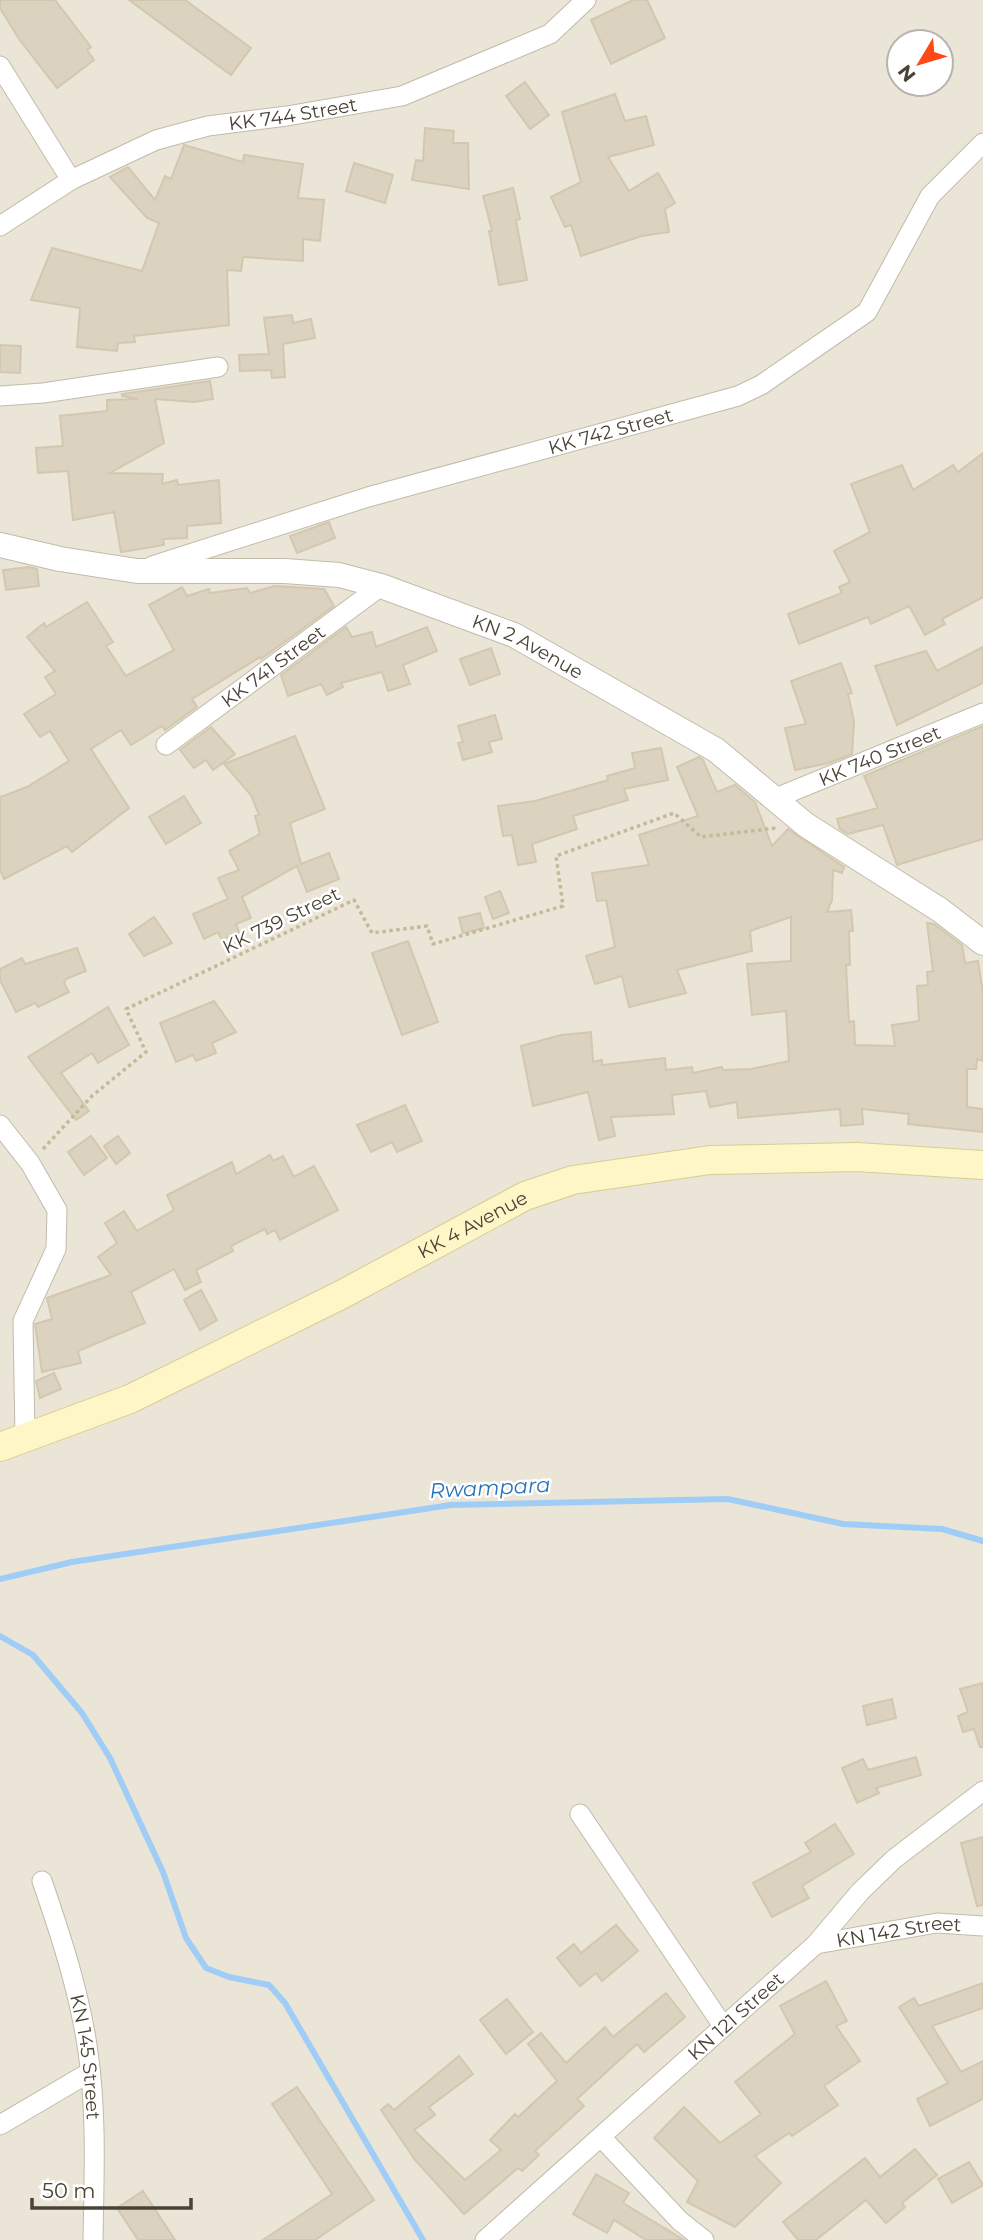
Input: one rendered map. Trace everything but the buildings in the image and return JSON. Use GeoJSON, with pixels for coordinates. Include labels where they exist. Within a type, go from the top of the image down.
{"type":"FeatureCollection","features":[{"type":"Feature","properties":{"kind":"main road","name":"KK 4 Avenue"},"geometry":{"type":"LineString","coordinates":[[13,1443],[130,1399],[341,1295],[525,1196],[573,1180],[710,1160],[858,1157],[983,1165]]}},
{"type":"Feature","properties":{"kind":"street","name":"KK 744 Street"},"geometry":{"type":"LineString","coordinates":[[0,226],[71,180],[156,140],[208,126],[287,116],[402,96],[550,33],[586,0]]}},
{"type":"Feature","properties":{"kind":"street"},"geometry":{"type":"LineString","coordinates":[[0,66],[71,180]]}},
{"type":"Feature","properties":{"kind":"street","name":"KK 742 Street"},"geometry":{"type":"LineString","coordinates":[[137,571],[368,497],[738,396],[761,385],[867,312],[930,196],[983,143]]}},
{"type":"Feature","properties":{"kind":"street"},"geometry":{"type":"LineString","coordinates":[[0,396],[43,393],[218,367]]}},
{"type":"Feature","properties":{"kind":"street","name":"KN 2 Avenue"},"geometry":{"type":"LineString","coordinates":[[0,545],[60,559],[137,571],[285,571],[339,575],[381,586],[514,635],[716,750],[806,825],[940,910],[983,943]]}},
{"type":"Feature","properties":{"kind":"street","name":"KK 741 Street"},"geometry":{"type":"LineString","coordinates":[[166,745],[381,586]]}},
{"type":"Feature","properties":{"kind":"street","name":"KK 740 Street"},"geometry":{"type":"LineString","coordinates":[[776,798],[983,713]]}},
{"type":"Feature","properties":{"kind":"street"},"geometry":{"type":"LineString","coordinates":[[0,1125],[30,1163],[57,1210],[56,1249],[23,1321],[13,1443]]}},
{"type":"Feature","properties":{"kind":"street","name":"KN 121 Street"},"geometry":{"type":"LineString","coordinates":[[485,2240],[816,1944],[860,1892],[894,1859],[983,1791]]}},
{"type":"Feature","properties":{"kind":"street"},"geometry":{"type":"LineString","coordinates":[[580,1814],[723,2026]]}},
{"type":"Feature","properties":{"kind":"street","name":"KN 145 Street"},"geometry":{"type":"LineString","coordinates":[[42,1881],[78,2000],[89,2072],[94,2118],[93,2240]]}},
{"type":"Feature","properties":{"kind":"street","name":"KN 142 Street"},"geometry":{"type":"LineString","coordinates":[[816,1944],[937,1923],[983,1926]]}},
{"type":"Feature","properties":{"kind":"street"},"geometry":{"type":"LineString","coordinates":[[0,2125],[89,2072]]}},
{"type":"Feature","properties":{"kind":"street"},"geometry":{"type":"LineString","coordinates":[[601,2137],[680,2221],[704,2240]]}},
{"type":"Feature","properties":{"kind":"path","name":"KK 739 Street"},"geometry":{"type":"LineString","coordinates":[[30,1163],[92,1096],[146,1052],[126,1009],[355,900],[372,933],[427,926],[433,944],[563,906],[556,856],[674,813],[701,837],[806,825]]}},
{"type":"Feature","properties":{"kind":"shaded area"},"geometry":{"type":"Polygon","coordinates":[[[0,0],[983,0],[983,2240],[0,2240],[0,0]]]}},
{"type":"Feature","properties":{"kind":"waterway","name":"Rwampara"},"geometry":{"type":"LineString","coordinates":[[0,1579],[72,1562],[451,1505],[728,1499],[843,1524],[942,1529],[983,1541]]}},
{"type":"Feature","properties":{"kind":"waterway"},"geometry":{"type":"LineString","coordinates":[[0,1636],[33,1655],[82,1713],[110,1758],[163,1872],[186,1938],[206,1968],[229,1977],[269,1985],[285,2003],[423,2240]]}}]}
